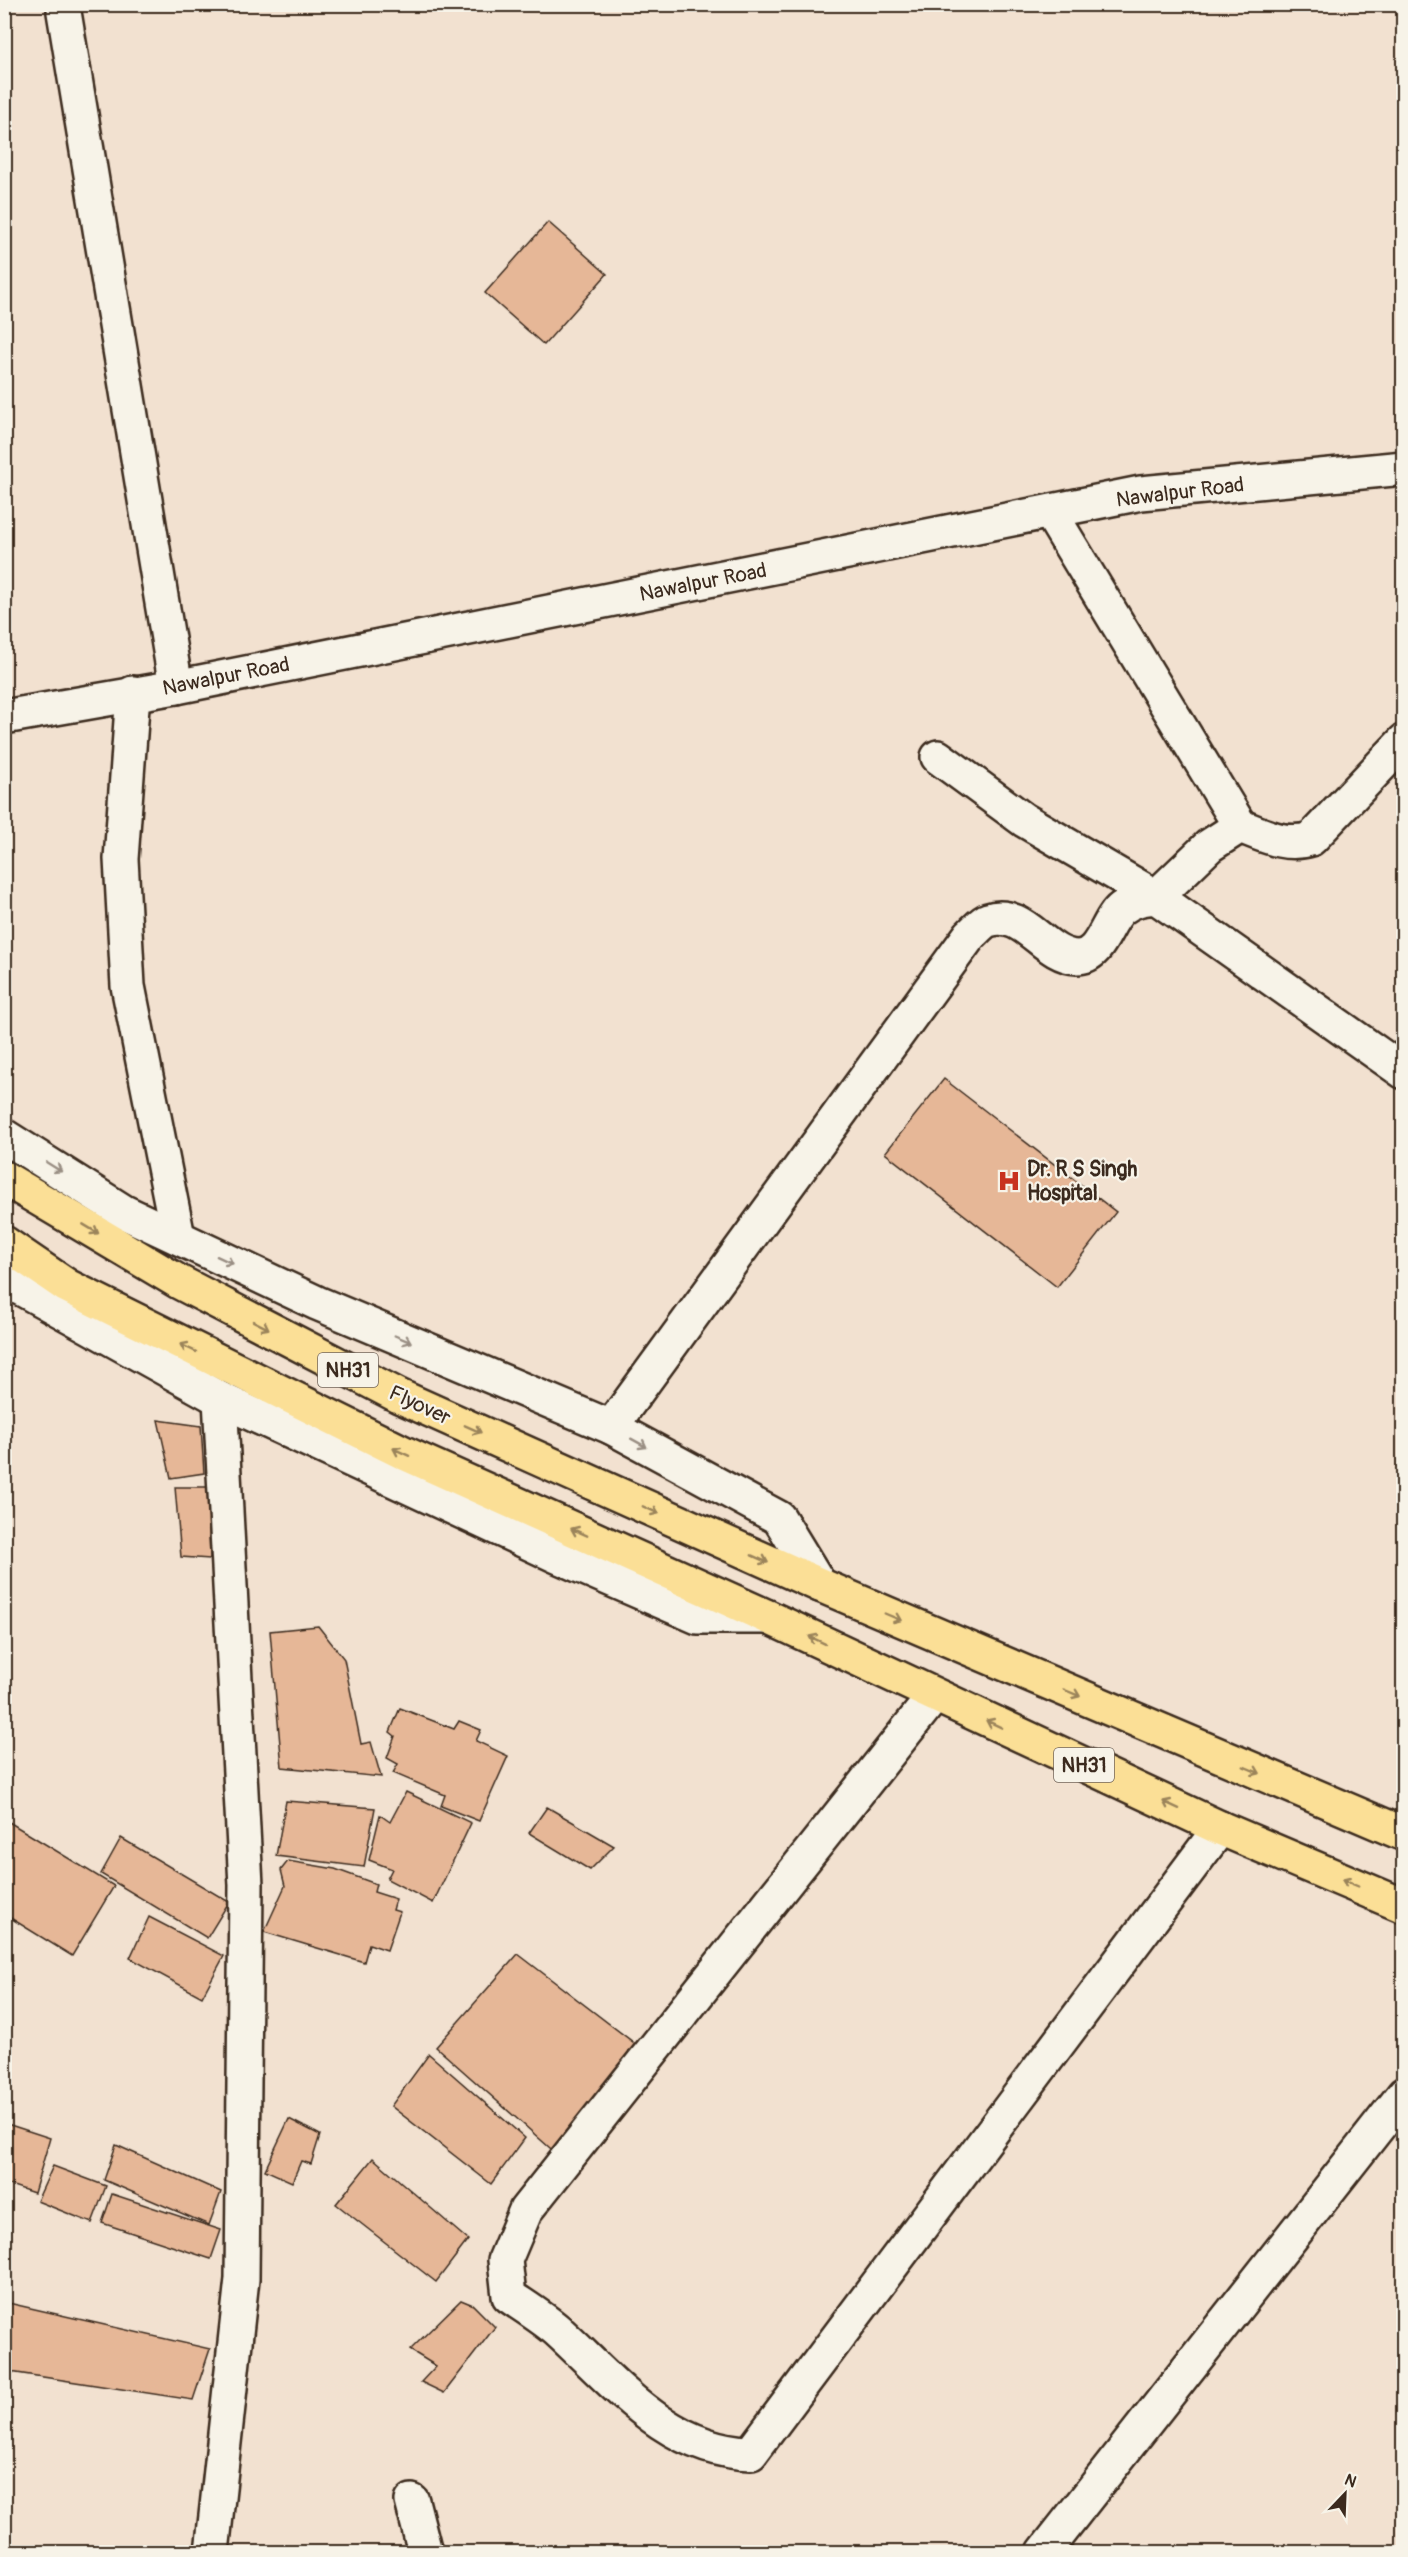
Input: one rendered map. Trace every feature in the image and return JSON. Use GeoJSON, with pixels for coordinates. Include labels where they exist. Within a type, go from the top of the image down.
{"type":"FeatureCollection","features":[{"type":"Feature","properties":{"kind":"highway","name":"Flyover"},"geometry":{"type":"LineString","coordinates":[[4,1178],[179,1282],[399,1396],[820,1585]]}},
{"type":"Feature","properties":{"kind":"highway","name":"NH31"},"geometry":{"type":"LineString","coordinates":[[4,1243],[67,1286],[195,1352],[404,1454],[768,1617],[1220,1828],[1404,1906]]}},
{"type":"Feature","properties":{"kind":"highway","name":"NH31"},"geometry":{"type":"LineString","coordinates":[[820,1585],[1404,1834]]}},
{"type":"Feature","properties":{"kind":"street"},"geometry":{"type":"LineString","coordinates":[[63,12],[176,687]]}},
{"type":"Feature","properties":{"kind":"street","name":"Nawalpur Road"},"geometry":{"type":"LineString","coordinates":[[4,717],[176,687],[1141,493],[1404,468]]}},
{"type":"Feature","properties":{"kind":"street"},"geometry":{"type":"LineString","coordinates":[[1050,513],[1240,826],[1281,842],[1299,843],[1311,839],[1404,741]]}},
{"type":"Feature","properties":{"kind":"street"},"geometry":{"type":"LineString","coordinates":[[133,693],[122,859],[128,986],[178,1237]]}},
{"type":"Feature","properties":{"kind":"street"},"geometry":{"type":"LineString","coordinates":[[938,757],[1024,820],[1156,897],[1404,1072]]}},
{"type":"Feature","properties":{"kind":"street"},"geometry":{"type":"LineString","coordinates":[[611,1427],[970,935],[987,920],[1013,919],[1063,955],[1080,957],[1098,946],[1120,909],[1138,899],[1156,897],[1209,846],[1240,826]]}},
{"type":"Feature","properties":{"kind":"street"},"geometry":{"type":"LineString","coordinates":[[4,1136],[124,1212],[317,1303],[611,1427],[779,1518],[820,1585]]}},
{"type":"Feature","properties":{"kind":"street"},"geometry":{"type":"LineString","coordinates":[[4,1280],[220,1399],[555,1555],[698,1617],[768,1617]]}},
{"type":"Feature","properties":{"kind":"street"},"geometry":{"type":"LineString","coordinates":[[212,2553],[242,2279],[246,1897],[220,1399]]}},
{"type":"Feature","properties":{"kind":"street"},"geometry":{"type":"LineString","coordinates":[[934,1696],[526,2210],[505,2260],[509,2296],[556,2330],[632,2403],[702,2446],[725,2452],[751,2453],[1220,1828]]}},
{"type":"Feature","properties":{"kind":"street"},"geometry":{"type":"LineString","coordinates":[[1044,2553],[1404,2094]]}},
{"type":"Feature","properties":{"kind":"street"},"geometry":{"type":"LineString","coordinates":[[412,2501],[425,2553]]}},
{"type":"Feature","properties":{"kind":"building"},"geometry":{"type":"Polygon","coordinates":[[[548,222],[607,274],[544,345],[485,293],[548,222]]]}},
{"type":"Feature","properties":{"kind":"building"},"geometry":{"type":"Polygon","coordinates":[[[944,1079],[1116,1212],[1057,1287],[885,1153],[944,1079]]]}},
{"type":"Feature","properties":{"kind":"building"},"geometry":{"type":"Polygon","coordinates":[[[158,1420],[201,1426],[204,1473],[171,1478],[158,1420]]]}},
{"type":"Feature","properties":{"kind":"building"},"geometry":{"type":"Polygon","coordinates":[[[175,1487],[208,1487],[210,1559],[181,1557],[175,1487]]]}},
{"type":"Feature","properties":{"kind":"building"},"geometry":{"type":"Polygon","coordinates":[[[318,1626],[344,1659],[361,1744],[371,1742],[381,1777],[282,1767],[270,1631],[318,1626]]]}},
{"type":"Feature","properties":{"kind":"building"},"geometry":{"type":"Polygon","coordinates":[[[400,1708],[454,1729],[459,1721],[481,1730],[476,1741],[508,1756],[479,1821],[441,1806],[445,1795],[393,1773],[398,1764],[387,1758],[395,1736],[390,1732],[400,1708]]]}},
{"type":"Feature","properties":{"kind":"building"},"geometry":{"type":"Polygon","coordinates":[[[406,1792],[471,1823],[433,1903],[387,1879],[392,1869],[369,1860],[380,1815],[390,1822],[406,1792]]]}},
{"type":"Feature","properties":{"kind":"building"},"geometry":{"type":"Polygon","coordinates":[[[286,1801],[375,1808],[364,1867],[276,1856],[286,1801]]]}},
{"type":"Feature","properties":{"kind":"building"},"geometry":{"type":"Polygon","coordinates":[[[547,1807],[614,1846],[590,1870],[529,1833],[547,1807]]]}},
{"type":"Feature","properties":{"kind":"building"},"geometry":{"type":"Polygon","coordinates":[[[4,1819],[114,1886],[72,1956],[4,1914],[4,1819]]]}},
{"type":"Feature","properties":{"kind":"building"},"geometry":{"type":"Polygon","coordinates":[[[121,1838],[229,1902],[207,1938],[101,1874],[121,1838]]]}},
{"type":"Feature","properties":{"kind":"building"},"geometry":{"type":"Polygon","coordinates":[[[288,1861],[335,1869],[376,1884],[374,1892],[396,1899],[393,1910],[400,1912],[387,1950],[369,1944],[364,1962],[264,1932],[285,1886],[281,1870],[288,1861]]]}},
{"type":"Feature","properties":{"kind":"building"},"geometry":{"type":"Polygon","coordinates":[[[149,1917],[224,1956],[202,1997],[130,1958],[149,1917]]]}},
{"type":"Feature","properties":{"kind":"building"},"geometry":{"type":"Polygon","coordinates":[[[518,1954],[642,2049],[559,2156],[436,2047],[518,1954]]]}},
{"type":"Feature","properties":{"kind":"building"},"geometry":{"type":"Polygon","coordinates":[[[429,2054],[525,2138],[491,2184],[391,2106],[429,2054]]]}},
{"type":"Feature","properties":{"kind":"building"},"geometry":{"type":"Polygon","coordinates":[[[289,2119],[320,2135],[311,2164],[301,2161],[292,2182],[265,2170],[289,2119]]]}},
{"type":"Feature","properties":{"kind":"building"},"geometry":{"type":"Polygon","coordinates":[[[4,2123],[50,2138],[34,2193],[4,2183],[4,2123]]]}},
{"type":"Feature","properties":{"kind":"building"},"geometry":{"type":"Polygon","coordinates":[[[116,2145],[221,2192],[209,2225],[104,2180],[116,2145]]]}},
{"type":"Feature","properties":{"kind":"building"},"geometry":{"type":"Polygon","coordinates":[[[373,2158],[468,2240],[436,2282],[336,2204],[373,2158]]]}},
{"type":"Feature","properties":{"kind":"building"},"geometry":{"type":"Polygon","coordinates":[[[53,2166],[106,2186],[92,2223],[37,2201],[53,2166]]]}},
{"type":"Feature","properties":{"kind":"building"},"geometry":{"type":"Polygon","coordinates":[[[112,2194],[221,2230],[211,2259],[102,2223],[112,2194]]]}},
{"type":"Feature","properties":{"kind":"building"},"geometry":{"type":"Polygon","coordinates":[[[461,2300],[473,2305],[495,2327],[444,2393],[421,2382],[436,2366],[410,2350],[461,2300]]]}},
{"type":"Feature","properties":{"kind":"building"},"geometry":{"type":"Polygon","coordinates":[[[4,2302],[210,2349],[193,2400],[4,2371],[4,2302]]]}},
{"type":"Feature","properties":{"kind":"place","name":"Dr. R S Singh Hospital"},"geometry":{"type":"Point","coordinates":[1009,1181]}}]}
